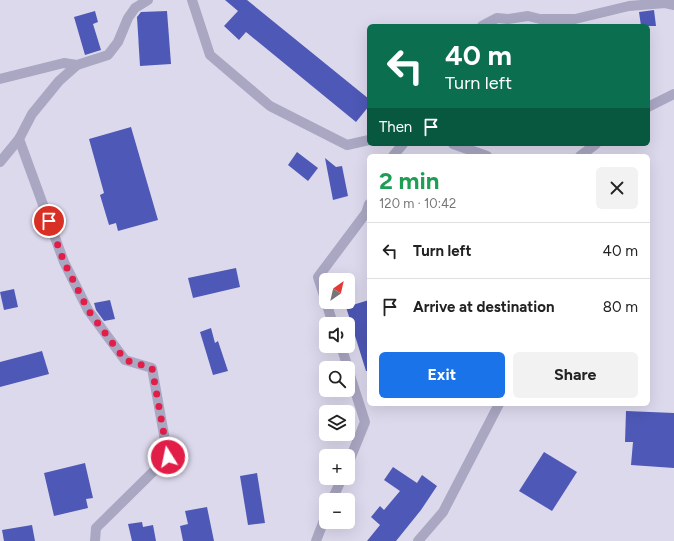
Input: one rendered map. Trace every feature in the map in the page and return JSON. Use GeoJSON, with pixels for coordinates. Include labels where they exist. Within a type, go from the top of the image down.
{"type":"FeatureCollection","features":[{"type":"Feature","properties":{"kind":"street"},"geometry":{"type":"LineString","coordinates":[[0,162],[19,139],[32,114],[59,81],[77,66],[108,55],[118,42],[128,18],[135,8],[148,0]]}},
{"type":"Feature","properties":{"kind":"street"},"geometry":{"type":"LineString","coordinates":[[192,0],[210,55],[270,106],[347,145],[367,140]]}},
{"type":"Feature","properties":{"kind":"street"},"geometry":{"type":"LineString","coordinates":[[486,24],[497,18],[508,19],[528,16],[540,19],[575,20],[629,6],[665,3],[674,5]]}},
{"type":"Feature","properties":{"kind":"street"},"geometry":{"type":"LineString","coordinates":[[0,79],[64,63],[77,66]]}},
{"type":"Feature","properties":{"kind":"street"},"geometry":{"type":"LineString","coordinates":[[650,106],[674,94]]}},
{"type":"Feature","properties":{"kind":"street"},"geometry":{"type":"LineString","coordinates":[[19,139],[64,262],[88,310],[125,360],[152,368],[168,457],[96,528],[95,541]]}},
{"type":"Feature","properties":{"kind":"street"},"geometry":{"type":"LineString","coordinates":[[395,154],[401,146]]}},
{"type":"Feature","properties":{"kind":"street"},"geometry":{"type":"LineString","coordinates":[[459,146],[481,154]]}},
{"type":"Feature","properties":{"kind":"street"},"geometry":{"type":"LineString","coordinates":[[583,154],[593,146]]}},
{"type":"Feature","properties":{"kind":"street"},"geometry":{"type":"LineString","coordinates":[[321,273],[367,210]]}},
{"type":"Feature","properties":{"kind":"street"},"geometry":{"type":"LineString","coordinates":[[354,449],[365,422],[355,390]]}},
{"type":"Feature","properties":{"kind":"street"},"geometry":{"type":"LineString","coordinates":[[418,541],[443,512],[498,406]]}},
{"type":"Feature","properties":{"kind":"street"},"geometry":{"type":"LineString","coordinates":[[316,541],[321,529]]}},
{"type":"Feature","properties":{"kind":"building"},"geometry":{"type":"Polygon","coordinates":[[[225,0],[247,0],[367,97],[367,108],[356,122],[246,32],[239,40],[224,26],[238,11],[225,0]]]}},
{"type":"Feature","properties":{"kind":"building"},"geometry":{"type":"Polygon","coordinates":[[[654,10],[656,26],[650,26],[650,24],[641,24],[639,12],[654,10]]]}},
{"type":"Feature","properties":{"kind":"building"},"geometry":{"type":"Polygon","coordinates":[[[95,11],[98,22],[93,24],[101,50],[85,55],[74,17],[95,11]]]}},
{"type":"Feature","properties":{"kind":"building"},"geometry":{"type":"Polygon","coordinates":[[[167,11],[171,64],[140,66],[137,17],[141,12],[167,11]]]}},
{"type":"Feature","properties":{"kind":"building"},"geometry":{"type":"Polygon","coordinates":[[[131,127],[158,220],[118,231],[116,223],[109,225],[100,195],[104,193],[89,139],[131,127]]]}},
{"type":"Feature","properties":{"kind":"building"},"geometry":{"type":"Polygon","coordinates":[[[297,152],[318,168],[308,181],[288,165],[297,152]]]}},
{"type":"Feature","properties":{"kind":"building"},"geometry":{"type":"Polygon","coordinates":[[[325,158],[336,167],[342,166],[348,196],[333,200],[325,158]]]}},
{"type":"Feature","properties":{"kind":"building"},"geometry":{"type":"Polygon","coordinates":[[[236,268],[240,287],[193,298],[188,278],[236,268]]]}},
{"type":"Feature","properties":{"kind":"building"},"geometry":{"type":"Polygon","coordinates":[[[14,289],[18,307],[4,310],[0,292],[14,289]]]}},
{"type":"Feature","properties":{"kind":"building"},"geometry":{"type":"Polygon","coordinates":[[[110,300],[115,319],[104,321],[96,310],[94,303],[110,300]]]}},
{"type":"Feature","properties":{"kind":"building"},"geometry":{"type":"Polygon","coordinates":[[[367,301],[367,371],[355,336],[355,317],[349,317],[347,309],[355,309],[355,304],[367,301]]]}},
{"type":"Feature","properties":{"kind":"building"},"geometry":{"type":"Polygon","coordinates":[[[211,328],[215,343],[218,341],[228,371],[213,375],[200,332],[211,328]]]}},
{"type":"Feature","properties":{"kind":"building"},"geometry":{"type":"Polygon","coordinates":[[[42,351],[49,374],[0,387],[0,362],[42,351]]]}},
{"type":"Feature","properties":{"kind":"building"},"geometry":{"type":"Polygon","coordinates":[[[626,411],[674,413],[674,468],[631,465],[633,442],[625,442],[626,411]]]}},
{"type":"Feature","properties":{"kind":"building"},"geometry":{"type":"Polygon","coordinates":[[[544,452],[577,472],[552,511],[519,491],[544,452]]]}},
{"type":"Feature","properties":{"kind":"building"},"geometry":{"type":"Polygon","coordinates":[[[85,463],[93,498],[86,499],[88,508],[54,516],[44,473],[85,463]]]}},
{"type":"Feature","properties":{"kind":"building"},"geometry":{"type":"Polygon","coordinates":[[[393,467],[417,483],[422,475],[437,486],[421,510],[396,541],[367,541],[380,525],[371,517],[380,506],[384,510],[400,491],[384,480],[393,467]]]}},
{"type":"Feature","properties":{"kind":"building"},"geometry":{"type":"Polygon","coordinates":[[[257,473],[265,523],[248,525],[240,476],[257,473]]]}},
{"type":"Feature","properties":{"kind":"building"},"geometry":{"type":"Polygon","coordinates":[[[207,507],[214,541],[183,541],[180,526],[188,524],[185,511],[207,507]]]}},
{"type":"Feature","properties":{"kind":"building"},"geometry":{"type":"Polygon","coordinates":[[[142,522],[143,527],[153,525],[156,541],[132,541],[128,524],[142,522]]]}},
{"type":"Feature","properties":{"kind":"building"},"geometry":{"type":"Polygon","coordinates":[[[32,525],[35,541],[4,541],[2,530],[32,525]]]}},
{"type":"Feature","properties":{"kind":"route"},"geometry":{"type":"LineString","coordinates":[[49,221],[64,262],[88,310],[125,360],[152,368],[168,457]]}}]}
